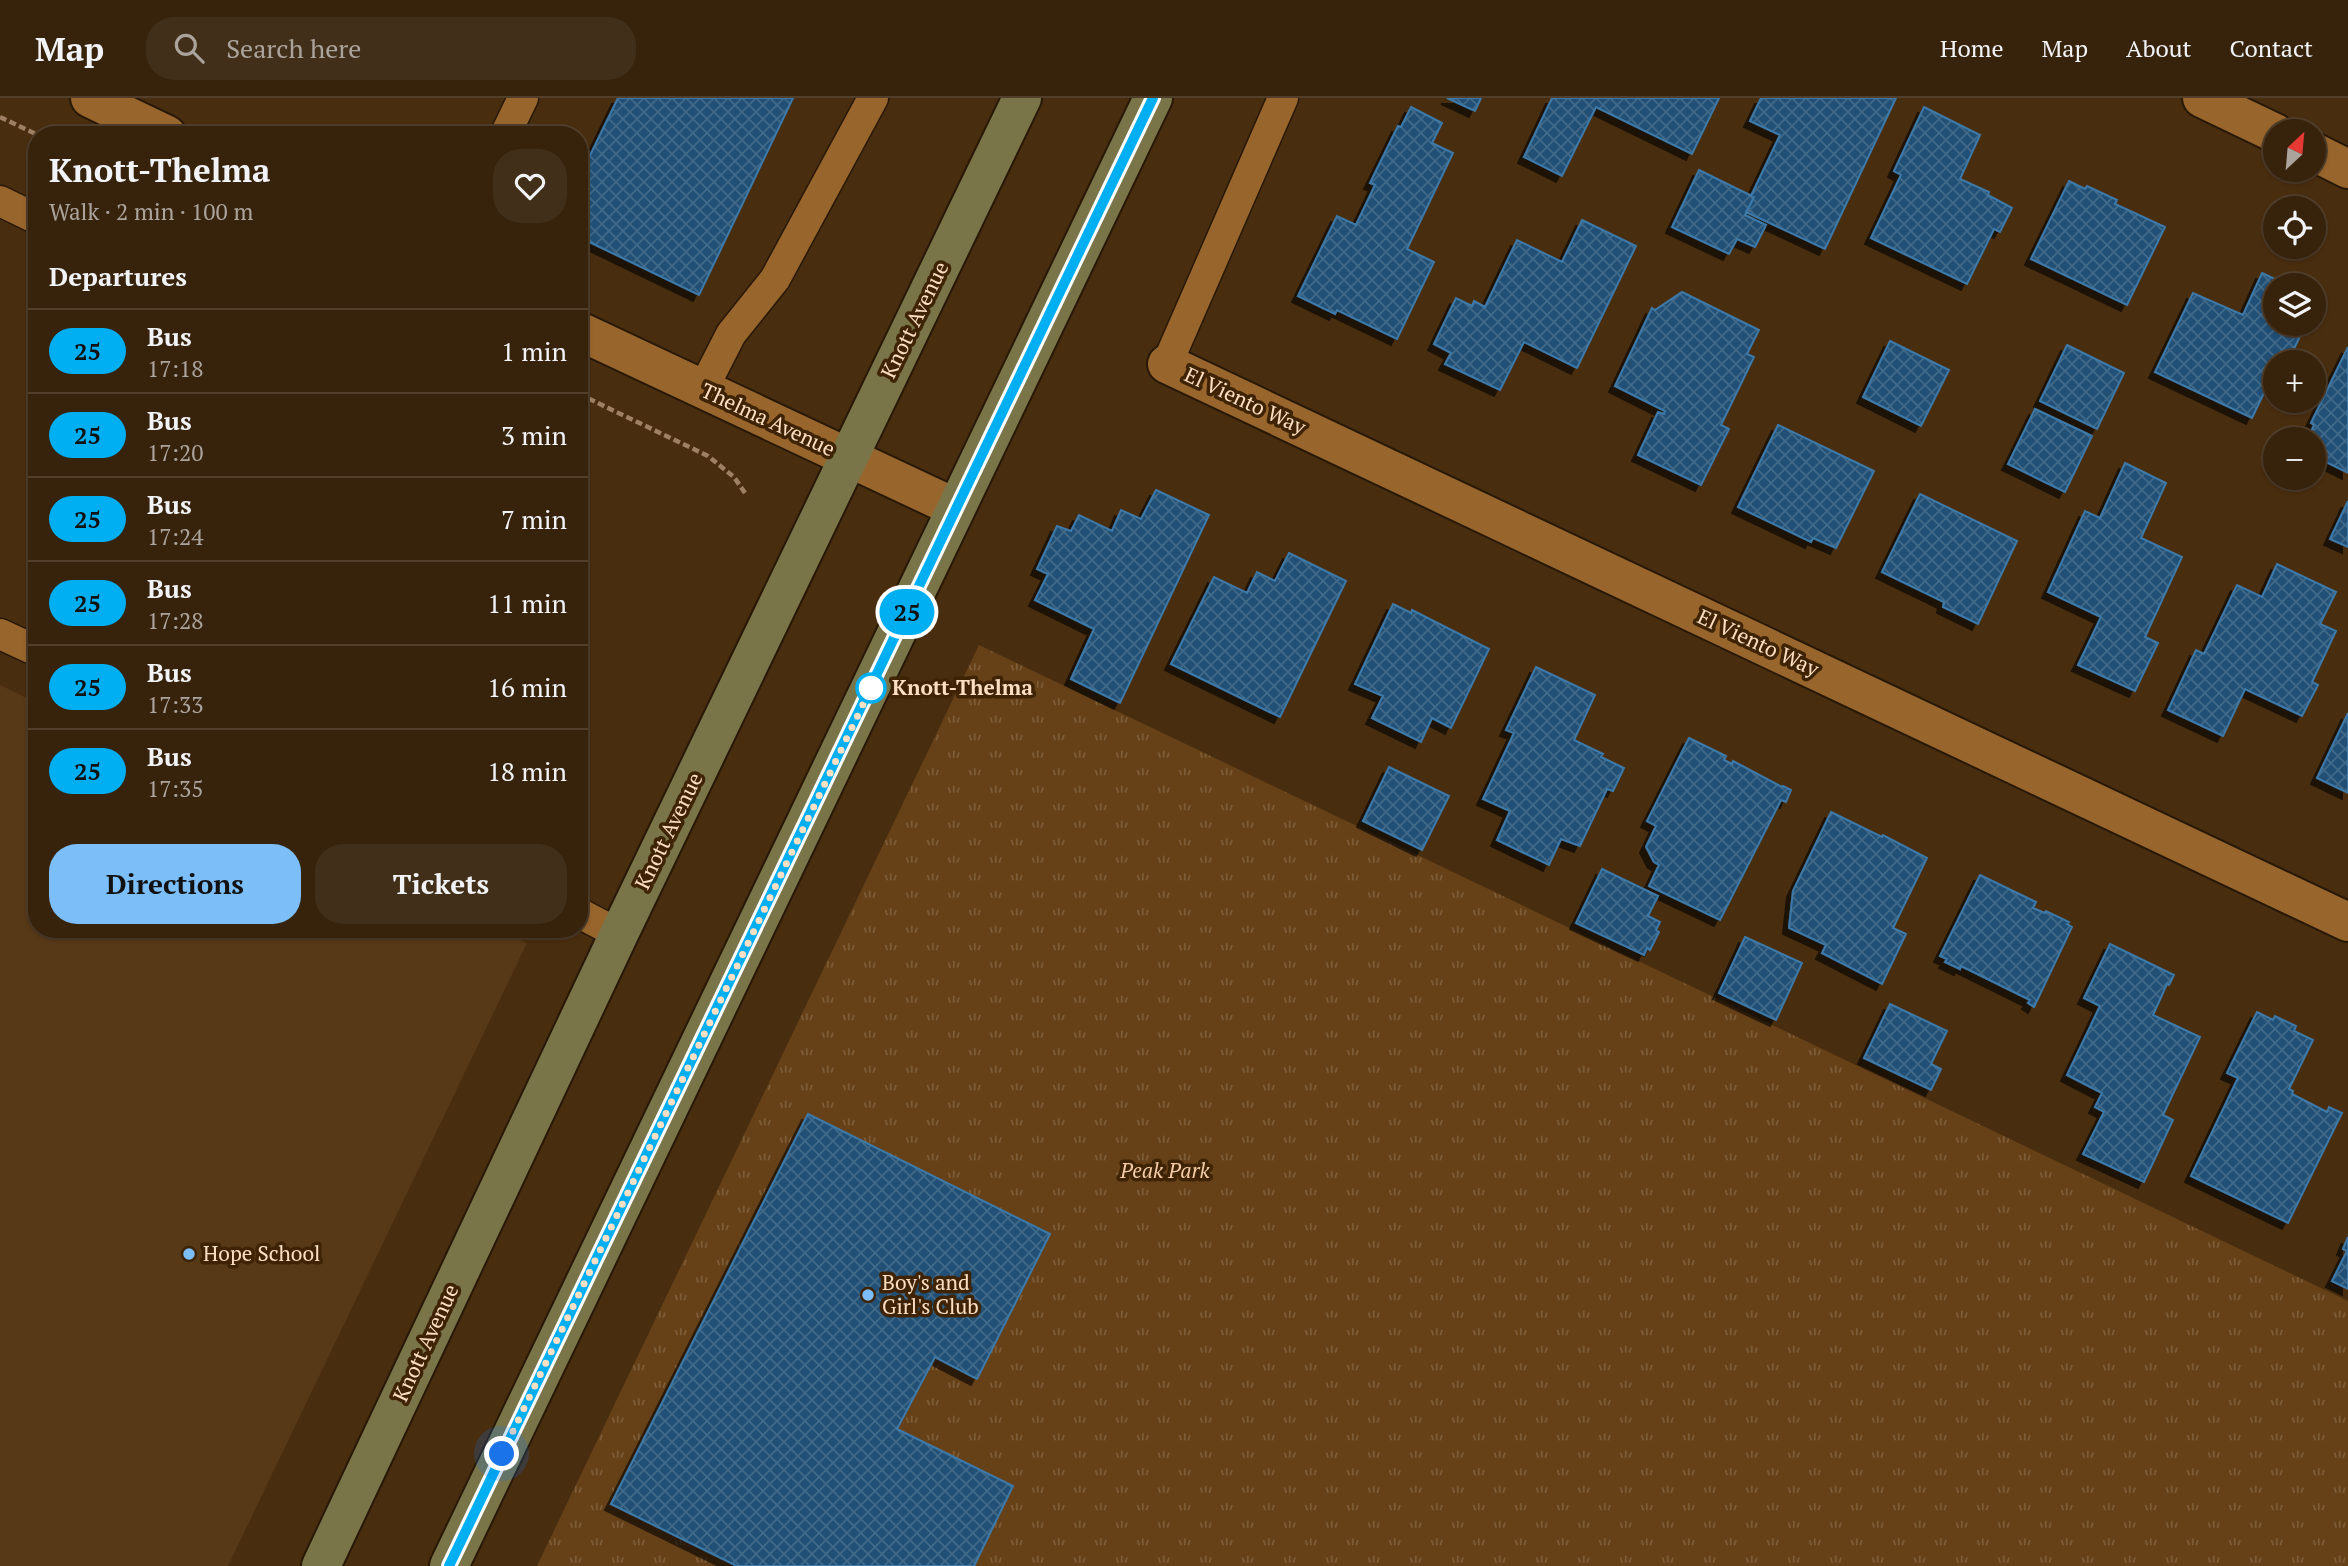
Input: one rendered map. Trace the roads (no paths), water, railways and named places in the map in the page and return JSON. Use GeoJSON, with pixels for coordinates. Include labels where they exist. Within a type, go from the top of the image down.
{"type":"FeatureCollection","features":[{"type":"Feature","properties":{"kind":"main road","name":"Knott Avenue"},"geometry":{"type":"LineString","coordinates":[[321,1566],[619,934],[1022,98]]}},
{"type":"Feature","properties":{"kind":"main road"},"geometry":{"type":"LineString","coordinates":[[449,1566],[777,887],[1153,98]]}},
{"type":"Feature","properties":{"kind":"street"},"geometry":{"type":"LineString","coordinates":[[90,98],[148,126]]}},
{"type":"Feature","properties":{"kind":"street"},"geometry":{"type":"LineString","coordinates":[[2202,98],[2263,127]]}},
{"type":"Feature","properties":{"kind":"street"},"geometry":{"type":"LineString","coordinates":[[2326,158],[2348,169]]}},
{"type":"Feature","properties":{"kind":"street","name":"Thelma Avenue"},"geometry":{"type":"LineString","coordinates":[[588,335],[956,509]]}},
{"type":"Feature","properties":{"kind":"street","name":"El Viento Way"},"geometry":{"type":"LineString","coordinates":[[1167,364],[2348,922]]}},
{"type":"Feature","properties":{"kind":"lane"},"geometry":{"type":"LineString","coordinates":[[509,126],[523,98]]}},
{"type":"Feature","properties":{"kind":"lane"},"geometry":{"type":"LineString","coordinates":[[703,390],[731,334],[775,279],[873,98]]}},
{"type":"Feature","properties":{"kind":"lane"},"geometry":{"type":"LineString","coordinates":[[1167,364],[1283,98]]}},
{"type":"Feature","properties":{"kind":"lane"},"geometry":{"type":"LineString","coordinates":[[0,201],[28,215]]}},
{"type":"Feature","properties":{"kind":"lane"},"geometry":{"type":"LineString","coordinates":[[0,634],[28,647]]}},
{"type":"Feature","properties":{"kind":"lane"},"geometry":{"type":"LineString","coordinates":[[588,918],[619,934]]}},
{"type":"Feature","properties":{"kind":"place","name":"Knott-Thelma"},"geometry":{"type":"Point","coordinates":[871,688]}},
{"type":"Feature","properties":{"kind":"place","name":"Hope School"},"geometry":{"type":"Point","coordinates":[189,1254]}},
{"type":"Feature","properties":{"kind":"place","name":"Boy's and Girl's Club"},"geometry":{"type":"Point","coordinates":[868,1295]}},
{"type":"Feature","properties":{"kind":"park label","name":"Peak Park"},"geometry":{"type":"Point","coordinates":[1165,1171]}}]}
